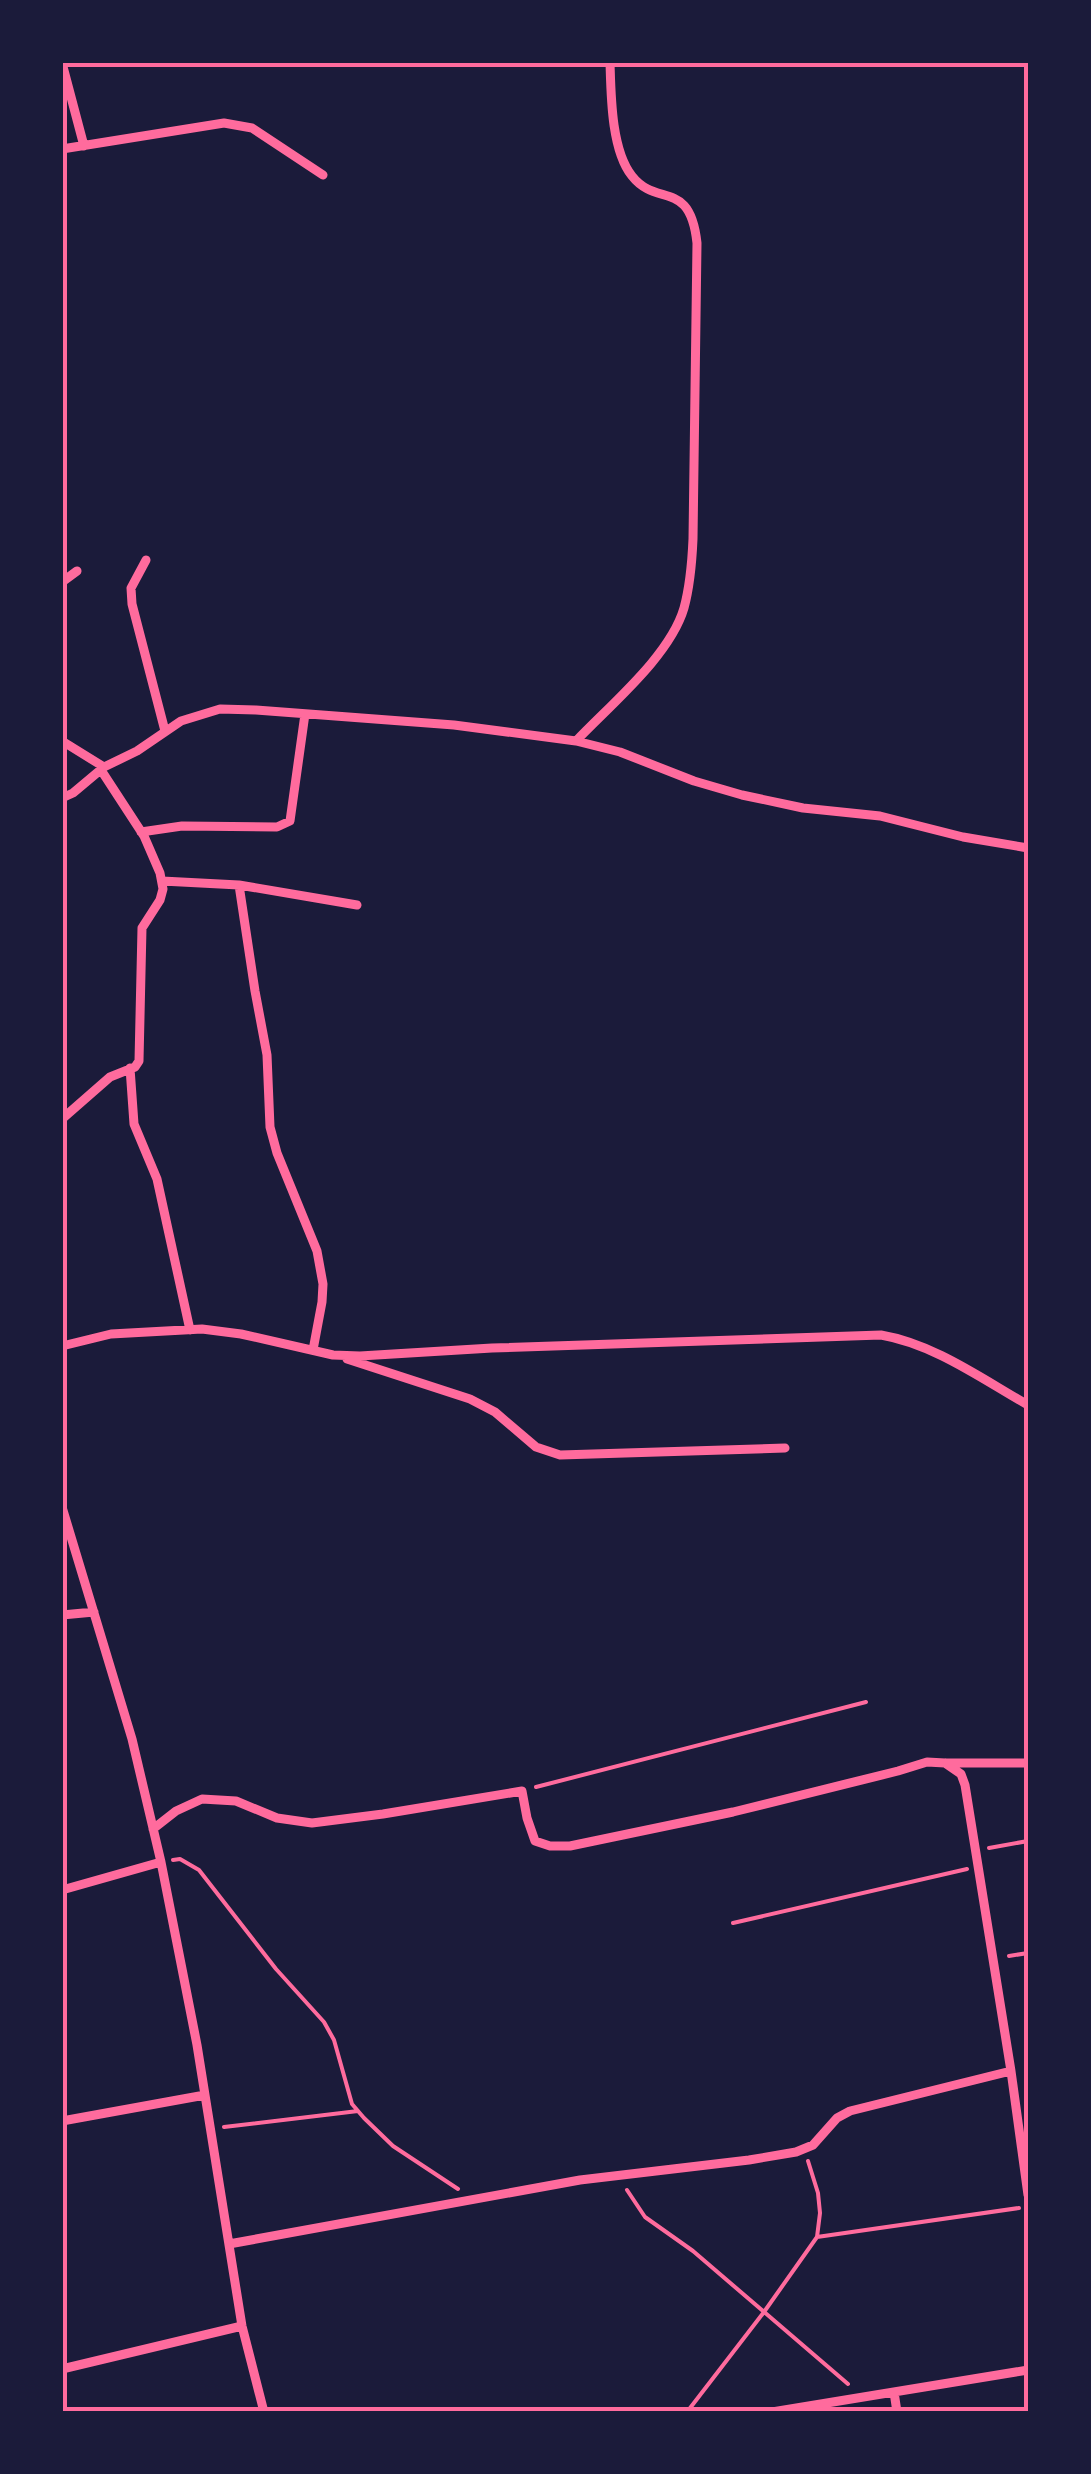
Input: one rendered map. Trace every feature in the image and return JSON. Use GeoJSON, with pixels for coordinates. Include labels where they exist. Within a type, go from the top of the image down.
{"type":"FeatureCollection","features":[{"type":"Feature","properties":{"kind":"street"},"geometry":{"type":"LineString","coordinates":[[576,742],[659,654],[674,632],[684,610],[693,538],[695,223],[680,202],[636,182],[628,171],[616,139],[610,62]]}},
{"type":"Feature","properties":{"kind":"street"},"geometry":{"type":"LineString","coordinates":[[62,63],[84,146]]}},
{"type":"Feature","properties":{"kind":"street"},"geometry":{"type":"LineString","coordinates":[[62,149],[224,122],[252,128],[323,174]]}},
{"type":"Feature","properties":{"kind":"street"},"geometry":{"type":"LineString","coordinates":[[146,560],[132,588],[132,604],[165,730]]}},
{"type":"Feature","properties":{"kind":"street"},"geometry":{"type":"LineString","coordinates":[[62,582],[76,571]]}},
{"type":"Feature","properties":{"kind":"street"},"geometry":{"type":"LineString","coordinates":[[62,798],[180,721],[220,709],[454,725],[576,742],[620,752],[742,795],[803,808],[880,816],[1028,848]]}},
{"type":"Feature","properties":{"kind":"street"},"geometry":{"type":"LineString","coordinates":[[141,832],[182,826],[277,827],[290,821],[305,714]]}},
{"type":"Feature","properties":{"kind":"street"},"geometry":{"type":"LineString","coordinates":[[62,741],[103,768],[141,832],[164,889],[142,928],[139,1061],[110,1077],[62,1119]]}},
{"type":"Feature","properties":{"kind":"street"},"geometry":{"type":"LineString","coordinates":[[162,881],[239,885],[357,905]]}},
{"type":"Feature","properties":{"kind":"street"},"geometry":{"type":"LineString","coordinates":[[239,885],[268,1055],[270,1126],[317,1251],[323,1284],[314,1350]]}},
{"type":"Feature","properties":{"kind":"street"},"geometry":{"type":"LineString","coordinates":[[130,1068],[134,1124],[156,1179],[190,1330]]}},
{"type":"Feature","properties":{"kind":"street"},"geometry":{"type":"LineString","coordinates":[[62,1346],[111,1334],[190,1330],[241,1334],[333,1354],[470,1399],[496,1412],[536,1446],[560,1455],[785,1448]]}},
{"type":"Feature","properties":{"kind":"street"},"geometry":{"type":"LineString","coordinates":[[333,1354],[881,1336],[929,1350],[1028,1405]]}},
{"type":"Feature","properties":{"kind":"street"},"geometry":{"type":"LineString","coordinates":[[62,1507],[132,1740],[153,1830],[210,2128],[242,2326],[264,2412]]}},
{"type":"Feature","properties":{"kind":"street"},"geometry":{"type":"LineString","coordinates":[[62,1615],[94,1612]]}},
{"type":"Feature","properties":{"kind":"street"},"geometry":{"type":"LineString","coordinates":[[153,1830],[176,1811],[202,1799],[236,1801],[277,1818],[312,1823],[522,1791],[536,1841],[570,1846],[733,1812],[927,1762],[1028,1763]]}},
{"type":"Feature","properties":{"kind":"street"},"geometry":{"type":"LineString","coordinates":[[944,1763],[961,1774],[1028,2195]]}},
{"type":"Feature","properties":{"kind":"street"},"geometry":{"type":"LineString","coordinates":[[62,1890],[160,1862]]}},
{"type":"Feature","properties":{"kind":"street"},"geometry":{"type":"LineString","coordinates":[[229,2244],[618,2176],[804,2149],[850,2111],[1011,2071]]}},
{"type":"Feature","properties":{"kind":"street"},"geometry":{"type":"LineString","coordinates":[[62,2122],[204,2095]]}},
{"type":"Feature","properties":{"kind":"street"},"geometry":{"type":"LineString","coordinates":[[62,2368],[242,2326]]}},
{"type":"Feature","properties":{"kind":"street"},"geometry":{"type":"LineString","coordinates":[[772,2412],[1028,2370]]}},
{"type":"Feature","properties":{"kind":"street"},"geometry":{"type":"LineString","coordinates":[[894,2392],[897,2412]]}},
{"type":"Feature","properties":{"kind":"path"},"geometry":{"type":"LineString","coordinates":[[522,1791],[866,1702]]}},
{"type":"Feature","properties":{"kind":"path"},"geometry":{"type":"LineString","coordinates":[[975,1850],[1028,1841]]}},
{"type":"Feature","properties":{"kind":"path"},"geometry":{"type":"LineString","coordinates":[[160,1862],[180,1859],[199,1870],[276,1970],[324,2022],[334,2040],[352,2104],[358,2111],[393,2146],[475,2200]]}},
{"type":"Feature","properties":{"kind":"path"},"geometry":{"type":"LineString","coordinates":[[733,1923],[978,1866]]}},
{"type":"Feature","properties":{"kind":"path"},"geometry":{"type":"LineString","coordinates":[[993,1959],[1028,1953]]}},
{"type":"Feature","properties":{"kind":"path"},"geometry":{"type":"LineString","coordinates":[[210,2128],[358,2111]]}},
{"type":"Feature","properties":{"kind":"path"},"geometry":{"type":"LineString","coordinates":[[687,2412],[817,2237],[818,2193],[804,2149]]}},
{"type":"Feature","properties":{"kind":"path"},"geometry":{"type":"LineString","coordinates":[[618,2176],[645,2217],[693,2251],[863,2397]]}},
{"type":"Feature","properties":{"kind":"path"},"geometry":{"type":"LineString","coordinates":[[817,2237],[1028,2206]]}}]}
